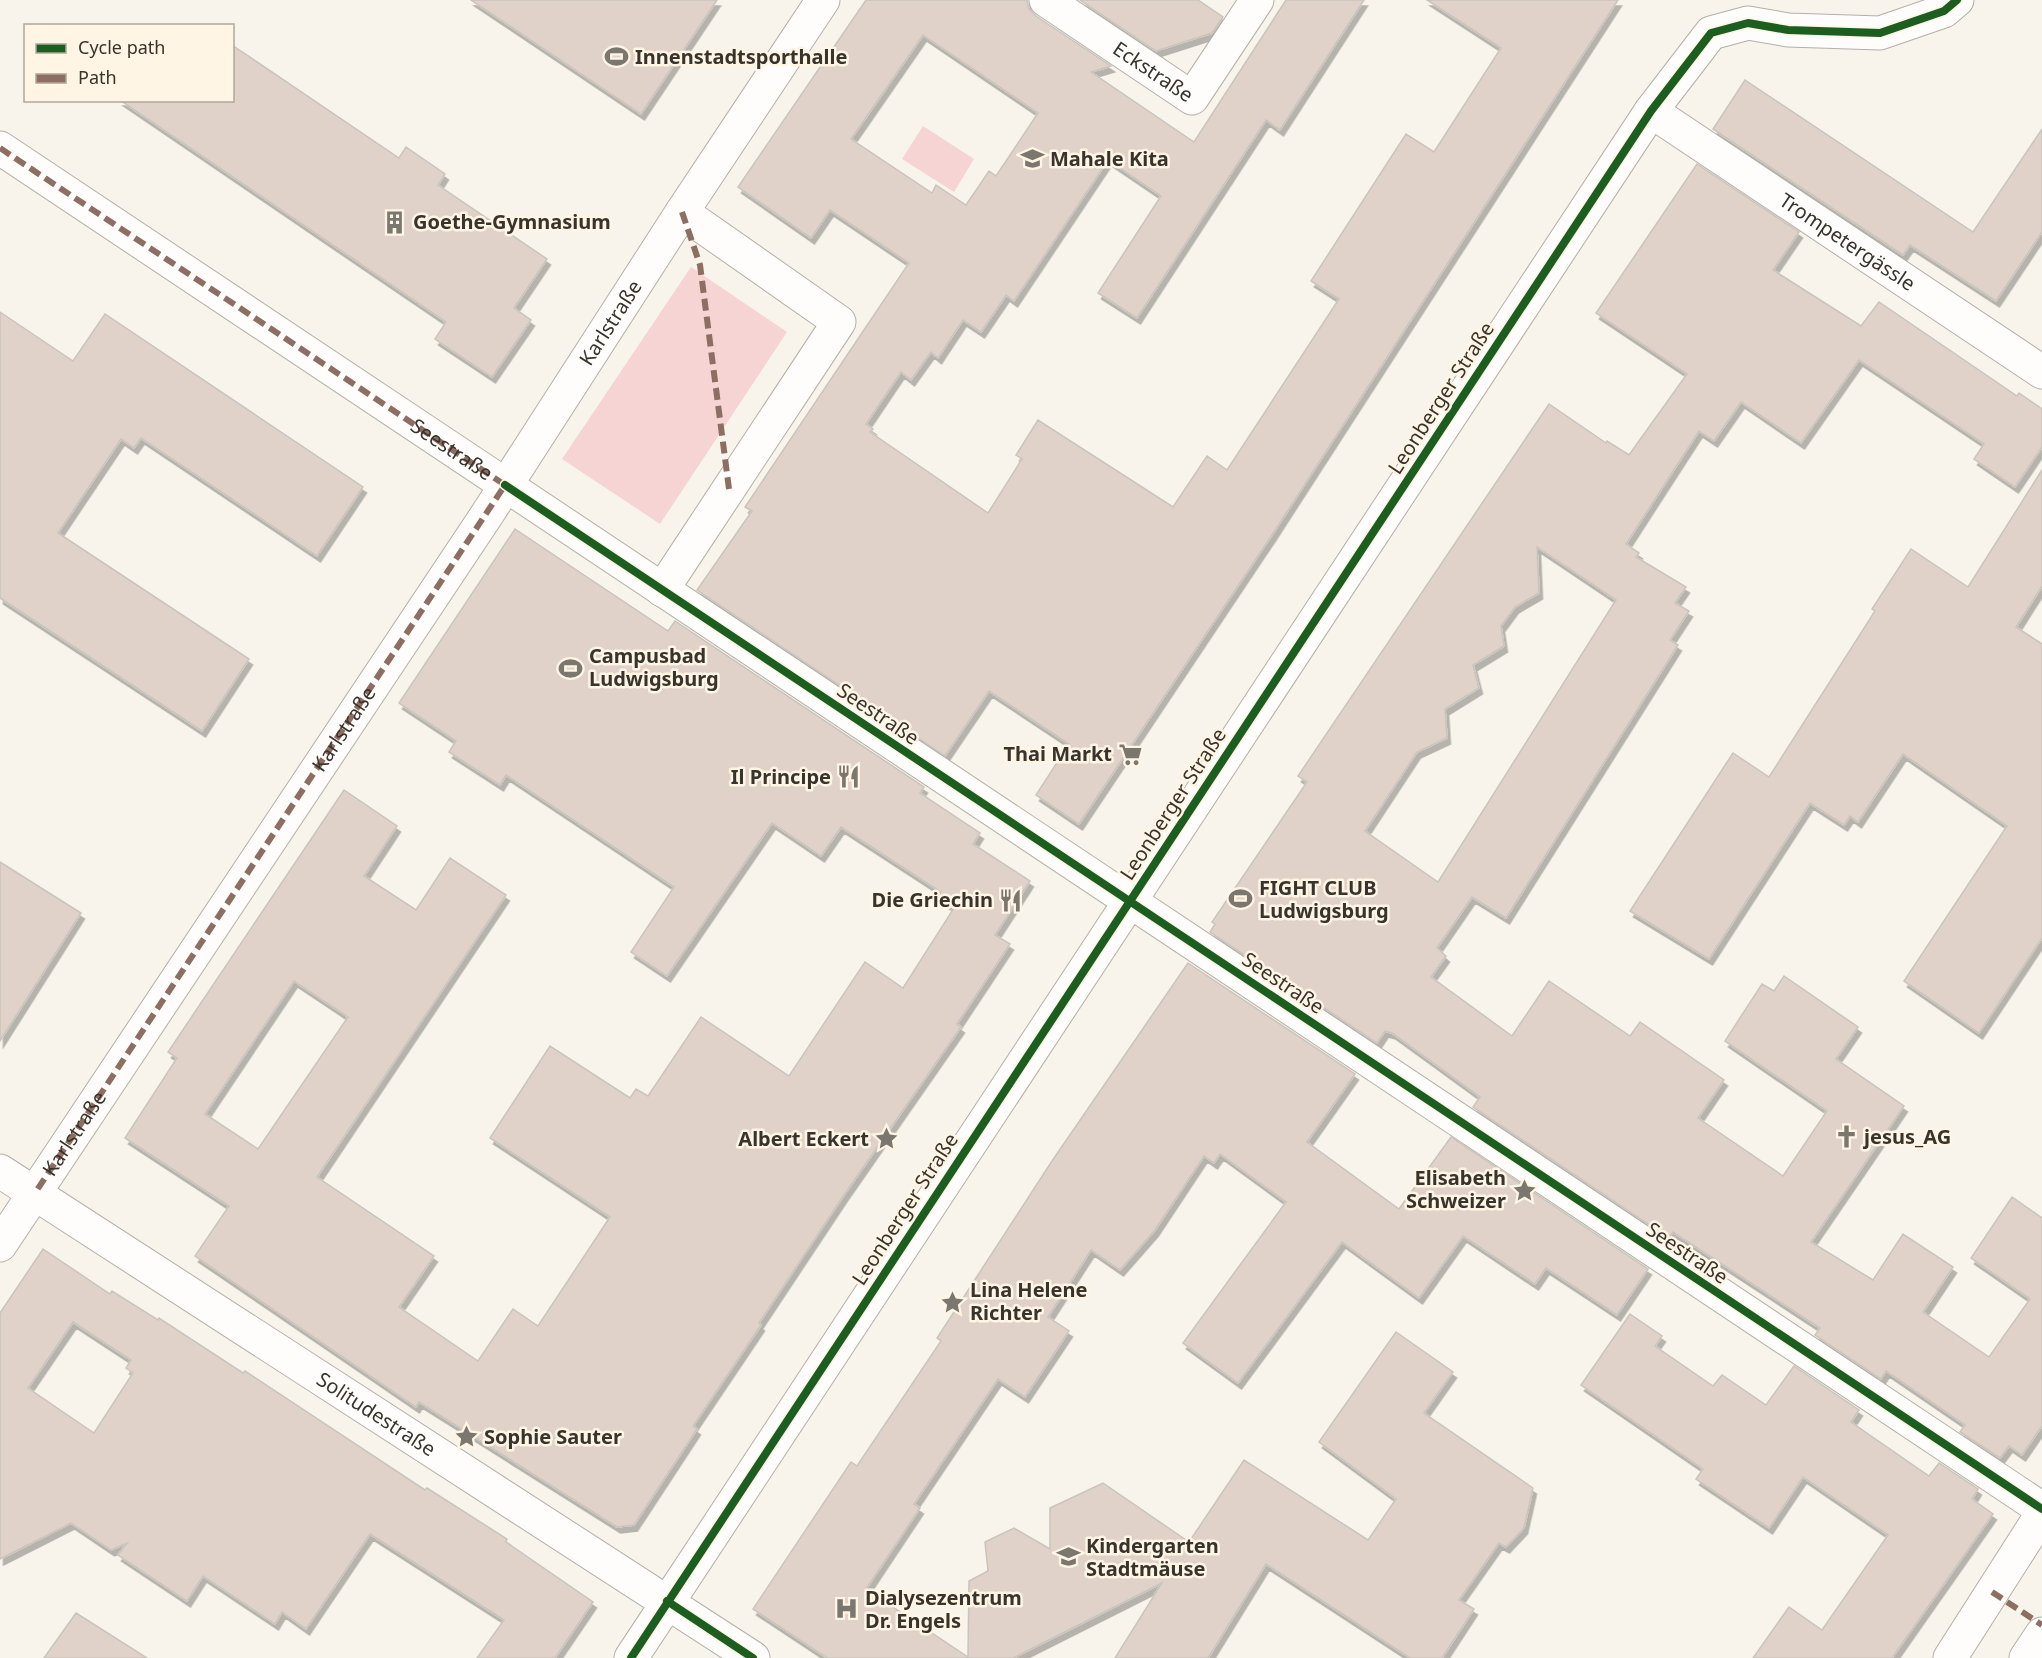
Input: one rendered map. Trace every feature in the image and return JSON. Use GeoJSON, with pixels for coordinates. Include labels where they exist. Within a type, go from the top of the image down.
{"type":"FeatureCollection","features":[{"type":"Feature","properties":{"kind":"street","name":"Karlstraße"},"geometry":{"type":"LineString","coordinates":[[0,1245],[505,485],[823,0]]}},
{"type":"Feature","properties":{"kind":"street","name":"Eckstraße"},"geometry":{"type":"LineString","coordinates":[[1046,0],[1192,98],[1257,0]]}},
{"type":"Feature","properties":{"kind":"street","name":"Leonberger Straße"},"geometry":{"type":"LineString","coordinates":[[631,1658],[1651,111],[1711,33],[1748,23],[1788,30],[1880,33],[1944,12],[1957,0]]}},
{"type":"Feature","properties":{"kind":"street","name":"Trompetergässle"},"geometry":{"type":"LineString","coordinates":[[1651,111],[2042,372]]}},
{"type":"Feature","properties":{"kind":"street","name":"Seestraße"},"geometry":{"type":"LineString","coordinates":[[0,148],[2042,1509]]}},
{"type":"Feature","properties":{"kind":"street"},"geometry":{"type":"LineString","coordinates":[[662,590],[839,322],[682,212]]}},
{"type":"Feature","properties":{"kind":"street","name":"Solitudestraße"},"geometry":{"type":"LineString","coordinates":[[0,1170],[753,1658]]}},
{"type":"Feature","properties":{"kind":"street"},"geometry":{"type":"LineString","coordinates":[[1950,1658],[2042,1514]]}},
{"type":"Feature","properties":{"kind":"street"},"geometry":{"type":"LineString","coordinates":[[2025,1658],[2042,1634]]}},
{"type":"Feature","properties":{"kind":"shaded area"},"geometry":{"type":"Polygon","coordinates":[[[923,126],[974,159],[954,192],[902,159],[923,126]]]}},
{"type":"Feature","properties":{"kind":"shaded area"},"geometry":{"type":"Polygon","coordinates":[[[691,267],[787,332],[660,524],[562,459],[691,267]]]}},
{"type":"Feature","properties":{"kind":"building","name":"Innenstadtsporthalle"},"geometry":{"type":"Polygon","coordinates":[[[471,0],[717,0],[641,114],[471,0]]]}},
{"type":"Feature","properties":{"kind":"building"},"geometry":{"type":"Polygon","coordinates":[[[866,0],[1027,0],[1029,9],[1036,16],[1111,66],[1091,72],[1194,142],[1286,0],[1364,0],[1280,130],[1266,120],[1137,318],[1098,293],[1161,196],[1108,160],[1014,301],[1006,295],[981,332],[963,320],[938,358],[931,352],[911,380],[901,372],[866,424],[873,429],[870,432],[988,513],[1022,459],[1016,455],[1038,420],[1173,507],[1207,456],[1227,470],[1339,299],[1311,281],[1406,134],[1434,152],[1501,48],[1427,0],[1618,0],[1272,535],[1079,824],[1036,795],[1069,744],[989,691],[945,756],[697,590],[752,511],[745,507],[909,263],[830,210],[811,238],[738,187],[866,0]],[[923,35],[851,139],[932,193],[936,185],[966,205],[989,171],[996,176],[1038,113],[923,35]]]}},
{"type":"Feature","properties":{"kind":"building"},"geometry":{"type":"Polygon","coordinates":[[[1080,0],[1198,0],[1223,17],[1212,33],[1156,51],[1080,0]]]}},
{"type":"Feature","properties":{"kind":"building","name":"Goethe-Gymnasium"},"geometry":{"type":"Polygon","coordinates":[[[234,46],[399,158],[406,147],[445,174],[438,185],[547,259],[514,308],[531,320],[492,377],[435,339],[446,322],[123,102],[234,102],[234,46]]]}},
{"type":"Feature","properties":{"kind":"building"},"geometry":{"type":"Polygon","coordinates":[[[1745,80],[1973,232],[2042,129],[2042,232],[1996,301],[1910,245],[1903,255],[1713,129],[1745,80]]]}},
{"type":"Feature","properties":{"kind":"building"},"geometry":{"type":"Polygon","coordinates":[[[1697,164],[1799,232],[1773,270],[1861,326],[1879,302],[2017,396],[2019,393],[2042,409],[2042,447],[2015,487],[1974,459],[1984,444],[1859,360],[1801,443],[1741,402],[1714,441],[1699,431],[1626,544],[1639,553],[1636,557],[1686,587],[1675,603],[1689,611],[1670,640],[1678,645],[1506,918],[1472,897],[1437,948],[1446,956],[1431,977],[1512,1036],[1549,981],[1630,1036],[1640,1022],[1724,1080],[1698,1118],[1783,1176],[1827,1111],[1725,1041],[1762,984],[1774,991],[1784,976],[1858,1027],[1836,1059],[1904,1106],[1811,1242],[1873,1280],[1903,1234],[1953,1267],[1923,1312],[1989,1357],[2030,1299],[1971,1258],[2012,1197],[2042,1218],[2042,1426],[2022,1455],[2009,1446],[2000,1458],[1960,1432],[1965,1425],[1886,1371],[1881,1379],[1815,1335],[1820,1328],[1673,1232],[1669,1238],[1473,1107],[1480,1097],[1392,1033],[1385,1031],[1377,1043],[1210,932],[1215,924],[1212,922],[1307,782],[1298,776],[1549,404],[1606,443],[1607,441],[1629,455],[1687,374],[1596,313],[1697,164]],[[1537,547],[1539,593],[1515,607],[1501,626],[1504,646],[1473,665],[1479,688],[1445,709],[1447,738],[1417,752],[1365,831],[1438,882],[1616,600],[1537,547]]]}},
{"type":"Feature","properties":{"kind":"building"},"geometry":{"type":"Polygon","coordinates":[[[0,312],[73,361],[105,314],[363,487],[317,556],[141,438],[134,448],[121,439],[58,533],[249,659],[202,731],[0,598],[0,312]]]}},
{"type":"Feature","properties":{"kind":"building"},"geometry":{"type":"Polygon","coordinates":[[[2042,470],[2042,586],[2016,627],[2042,644],[2042,938],[1979,1033],[1904,981],[2007,826],[1903,754],[1858,822],[1850,816],[1844,825],[1810,803],[1709,959],[1630,911],[1733,753],[1769,777],[1875,611],[1872,609],[1911,549],[1968,587],[2042,470]]]}},
{"type":"Feature","properties":{"kind":"building"},"geometry":{"type":"Polygon","coordinates":[[[515,529],[668,631],[675,621],[924,787],[920,793],[980,833],[973,844],[1030,881],[995,935],[1010,944],[957,1024],[961,1027],[844,1195],[759,1323],[761,1325],[693,1426],[697,1429],[634,1525],[617,1527],[419,1402],[416,1407],[195,1256],[229,1206],[125,1138],[177,1058],[168,1052],[344,790],[397,826],[364,876],[416,910],[450,858],[506,895],[317,1177],[434,1256],[399,1307],[478,1361],[513,1309],[538,1326],[610,1217],[490,1138],[550,1046],[630,1098],[636,1089],[648,1096],[701,1017],[789,1076],[865,962],[903,988],[954,908],[938,898],[941,892],[841,827],[821,856],[772,823],[667,976],[631,952],[674,887],[506,775],[500,785],[449,752],[456,741],[399,703],[515,529]],[[294,981],[205,1114],[258,1149],[348,1017],[294,981]]]}},
{"type":"Feature","properties":{"kind":"building"},"geometry":{"type":"Polygon","coordinates":[[[0,862],[81,913],[0,1041],[0,862]]]}},
{"type":"Feature","properties":{"kind":"building"},"geometry":{"type":"Polygon","coordinates":[[[1188,963],[1355,1074],[1307,1142],[1399,1209],[1451,1137],[1648,1269],[1617,1315],[1546,1268],[1535,1284],[1463,1236],[1419,1298],[1342,1242],[1238,1383],[1183,1343],[1286,1202],[1220,1154],[1214,1163],[1204,1156],[1155,1230],[1120,1270],[1091,1250],[1048,1317],[1069,1331],[1025,1397],[998,1379],[914,1504],[920,1508],[866,1589],[968,1657],[969,1581],[988,1571],[985,1542],[1014,1528],[1050,1549],[1050,1508],[1103,1483],[1189,1542],[1244,1460],[1368,1540],[1396,1499],[1319,1442],[1396,1332],[1453,1372],[1424,1413],[1533,1488],[1524,1528],[1506,1547],[1499,1543],[1459,1600],[1474,1609],[1442,1658],[1410,1658],[1266,1564],[1208,1658],[1115,1658],[1162,1583],[1013,1658],[827,1658],[753,1609],[851,1462],[857,1466],[941,1341],[937,1338],[1052,1161],[1188,963]]]}},
{"type":"Feature","properties":{"kind":"building"},"geometry":{"type":"Polygon","coordinates":[[[43,1249],[110,1294],[112,1291],[158,1320],[159,1318],[243,1373],[245,1371],[425,1490],[427,1488],[507,1539],[506,1542],[593,1602],[555,1658],[477,1658],[504,1620],[370,1534],[306,1629],[282,1612],[275,1624],[203,1576],[187,1601],[118,1555],[127,1543],[111,1550],[71,1523],[0,1559],[0,1313],[43,1249]],[[73,1322],[28,1388],[94,1433],[133,1373],[126,1368],[131,1360],[73,1322]]]}},
{"type":"Feature","properties":{"kind":"building"},"geometry":{"type":"Polygon","coordinates":[[[1630,1314],[1662,1336],[1655,1346],[1713,1386],[1722,1375],[1766,1405],[1794,1366],[1859,1410],[1851,1422],[1929,1476],[1939,1463],[1978,1489],[1972,1499],[1993,1514],[1892,1658],[1753,1658],[1789,1607],[1822,1630],[1888,1535],[1803,1477],[1769,1528],[1696,1479],[1703,1469],[1581,1385],[1630,1314]]]}},
{"type":"Feature","properties":{"kind":"building"},"geometry":{"type":"Polygon","coordinates":[[[76,1613],[147,1658],[44,1658],[76,1613]]]}},
{"type":"Feature","properties":{"kind":"marked path"},"geometry":{"type":"LineString","coordinates":[[0,148],[505,485],[35,1193]]}},
{"type":"Feature","properties":{"kind":"marked path"},"geometry":{"type":"LineString","coordinates":[[682,212],[700,265],[729,489]]}},
{"type":"Feature","properties":{"kind":"marked path"},"geometry":{"type":"LineString","coordinates":[[1992,1592],[2042,1625]]}},
{"type":"Feature","properties":{"kind":"cycle path"},"geometry":{"type":"LineString","coordinates":[[631,1658],[1651,111],[1711,33],[1748,23],[1788,30],[1880,33],[1944,11],[1957,0]]}},
{"type":"Feature","properties":{"kind":"cycle path"},"geometry":{"type":"LineString","coordinates":[[505,485],[2042,1509]]}},
{"type":"Feature","properties":{"kind":"cycle path"},"geometry":{"type":"LineString","coordinates":[[667,1601],[753,1658]]}},
{"type":"Feature","properties":{"kind":"place","name":"Innenstadtsporthalle"},"geometry":{"type":"Point","coordinates":[617,57]}},
{"type":"Feature","properties":{"kind":"place","name":"Mahale Kita"},"geometry":{"type":"Point","coordinates":[1032,159]}},
{"type":"Feature","properties":{"kind":"place","name":"Goethe-Gymnasium"},"geometry":{"type":"Point","coordinates":[395,222]}},
{"type":"Feature","properties":{"kind":"place","name":"Campusbad Ludwigsburg"},"geometry":{"type":"Point","coordinates":[571,668]}},
{"type":"Feature","properties":{"kind":"place","name":"Thai Markt"},"geometry":{"type":"Point","coordinates":[1130,754]}},
{"type":"Feature","properties":{"kind":"place","name":"Il Principe"},"geometry":{"type":"Point","coordinates":[849,777]}},
{"type":"Feature","properties":{"kind":"place","name":"FIGHT CLUB Ludwigsburg"},"geometry":{"type":"Point","coordinates":[1241,899]}},
{"type":"Feature","properties":{"kind":"place","name":"Die Griechin"},"geometry":{"type":"Point","coordinates":[1011,900]}},
{"type":"Feature","properties":{"kind":"place","name":"jesus_AG"},"geometry":{"type":"Point","coordinates":[1846,1137]}},
{"type":"Feature","properties":{"kind":"place","name":"Albert Eckert"},"geometry":{"type":"Point","coordinates":[887,1139]}},
{"type":"Feature","properties":{"kind":"place","name":"Elisabeth Schweizer"},"geometry":{"type":"Point","coordinates":[1524,1190]}},
{"type":"Feature","properties":{"kind":"place","name":"Lina Helene Richter"},"geometry":{"type":"Point","coordinates":[952,1302]}},
{"type":"Feature","properties":{"kind":"place","name":"Sophie Sauter"},"geometry":{"type":"Point","coordinates":[466,1437]}},
{"type":"Feature","properties":{"kind":"place","name":"Kindergarten Stadtmäuse"},"geometry":{"type":"Point","coordinates":[1068,1557]}},
{"type":"Feature","properties":{"kind":"place","name":"Dialysezentrum Dr. Engels"},"geometry":{"type":"Point","coordinates":[847,1609]}}]}
